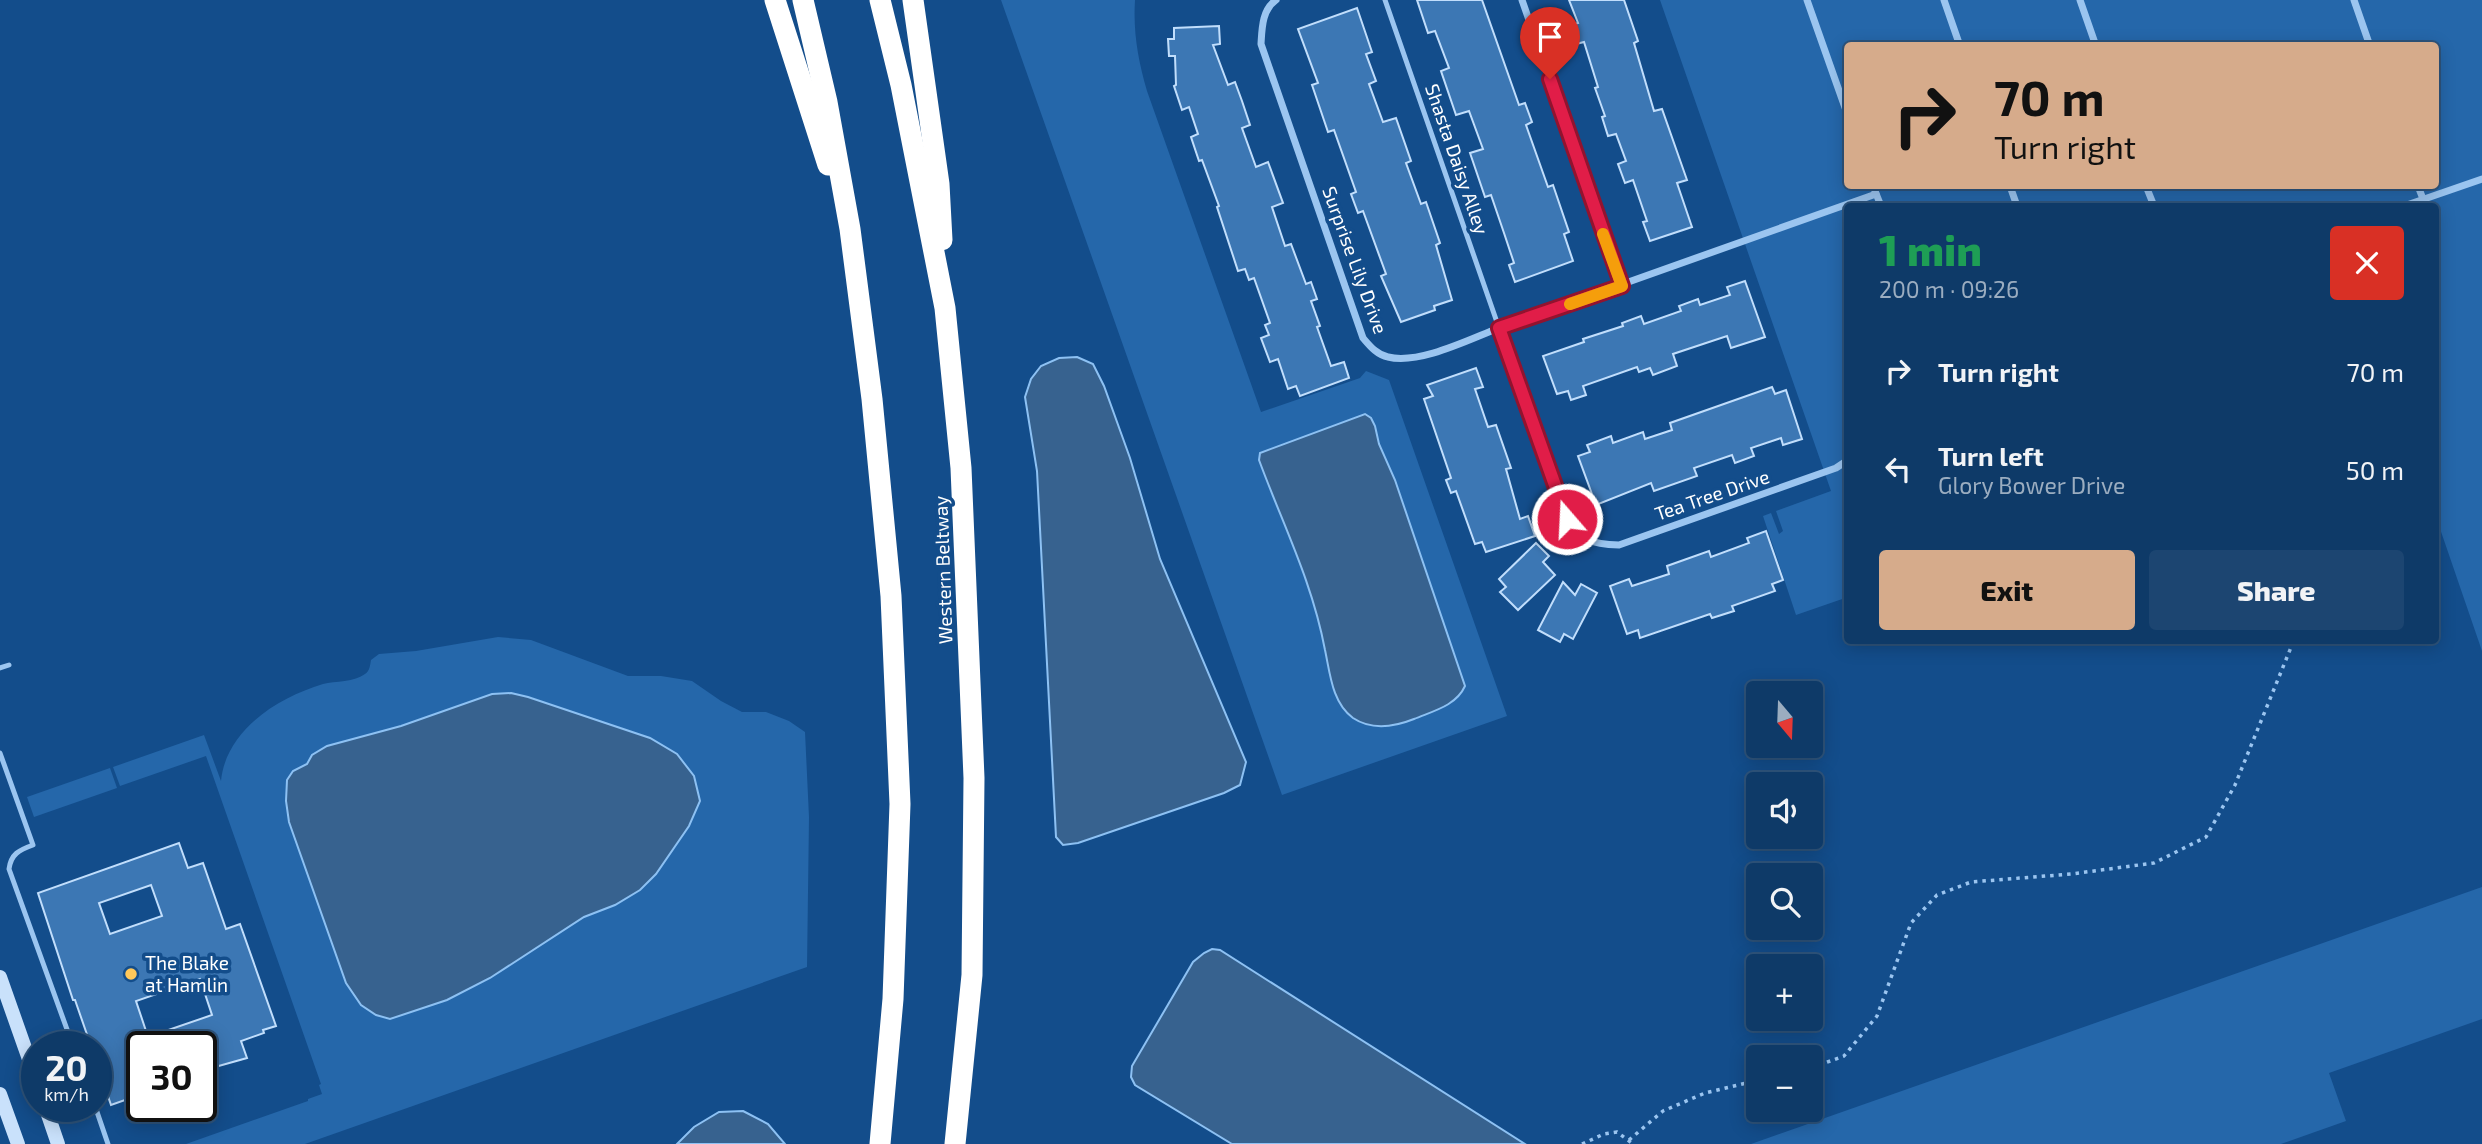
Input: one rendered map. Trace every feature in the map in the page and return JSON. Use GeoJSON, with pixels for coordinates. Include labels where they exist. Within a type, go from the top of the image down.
{"type":"FeatureCollection","features":[{"type":"Feature","properties":{"kind":"highway"},"geometry":{"type":"LineString","coordinates":[[775,0],[850,229]]}},
{"type":"Feature","properties":{"kind":"highway"},"geometry":{"type":"LineString","coordinates":[[803,0],[827,102],[850,229],[872,399],[891,596],[900,804],[893,999],[880,1144]]}},
{"type":"Feature","properties":{"kind":"highway","name":"Western Beltway"},"geometry":{"type":"LineString","coordinates":[[880,0],[901,85],[944,308],[961,468],[974,778],[972,975],[955,1144]]}},
{"type":"Feature","properties":{"kind":"highway"},"geometry":{"type":"LineString","coordinates":[[913,0],[939,184],[944,308]]}},
{"type":"Feature","properties":{"kind":"street","name":"Surprise Lily Drive"},"geometry":{"type":"LineString","coordinates":[[1276,0],[1262,20],[1261,44],[1363,338],[1374,351],[1389,358],[1415,358],[1844,206]]}},
{"type":"Feature","properties":{"kind":"street"},"geometry":{"type":"LineString","coordinates":[[1522,0],[1622,286]]}},
{"type":"Feature","properties":{"kind":"street"},"geometry":{"type":"LineString","coordinates":[[1807,0],[1844,105]]}},
{"type":"Feature","properties":{"kind":"street"},"geometry":{"type":"LineString","coordinates":[[1944,0],[1959,42]]}},
{"type":"Feature","properties":{"kind":"street"},"geometry":{"type":"LineString","coordinates":[[2080,0],[2095,42]]}},
{"type":"Feature","properties":{"kind":"street"},"geometry":{"type":"LineString","coordinates":[[2354,0],[2369,42]]}},
{"type":"Feature","properties":{"kind":"street"},"geometry":{"type":"LineString","coordinates":[[2414,203],[2482,179]]}},
{"type":"Feature","properties":{"kind":"street"},"geometry":{"type":"LineString","coordinates":[[1874,189],[1880,203]]}},
{"type":"Feature","properties":{"kind":"street"},"geometry":{"type":"LineString","coordinates":[[2419,189],[2423,200]]}},
{"type":"Feature","properties":{"kind":"street","name":"Surprise Lily Drive"},"geometry":{"type":"LineString","coordinates":[[1851,203],[1876,194]]}},
{"type":"Feature","properties":{"kind":"street","name":"Tea Tree Drive"},"geometry":{"type":"LineString","coordinates":[[1499,328],[1567,519],[1583,538],[1602,544],[1619,545],[1836,468],[1844,463]]}},
{"type":"Feature","properties":{"kind":"street"},"geometry":{"type":"LineString","coordinates":[[0,977],[21,1037]]}},
{"type":"Feature","properties":{"kind":"street"},"geometry":{"type":"LineString","coordinates":[[0,1094],[18,1144]]}},
{"type":"Feature","properties":{"kind":"street"},"geometry":{"type":"LineString","coordinates":[[50,1122],[58,1144]]}},
{"type":"Feature","properties":{"kind":"lane","name":"Shasta Daisy Alley"},"geometry":{"type":"LineString","coordinates":[[1385,0],[1499,328]]}},
{"type":"Feature","properties":{"kind":"lane"},"geometry":{"type":"LineString","coordinates":[[0,668],[9,665]]}},
{"type":"Feature","properties":{"kind":"lane"},"geometry":{"type":"LineString","coordinates":[[0,753],[33,845],[18,851],[11,859],[9,869],[68,1031]]}},
{"type":"Feature","properties":{"kind":"lane"},"geometry":{"type":"LineString","coordinates":[[100,1122],[108,1144]]}},
{"type":"Feature","properties":{"kind":"path"},"geometry":{"type":"LineString","coordinates":[[1823,1064],[1844,1056],[1877,1016],[1911,923],[1937,895],[1971,882],[2071,874],[2154,863],[2206,837],[2235,785],[2292,644]]}},
{"type":"Feature","properties":{"kind":"path"},"geometry":{"type":"LineString","coordinates":[[1629,1140],[1663,1111],[1704,1093],[1746,1083]]}},
{"type":"Feature","properties":{"kind":"path"},"geometry":{"type":"LineString","coordinates":[[1582,1144],[1604,1134],[1617,1132],[1633,1144]]}},
{"type":"Feature","properties":{"kind":"shaded area"},"geometry":{"type":"Polygon","coordinates":[[[1001,0],[1135,0],[1137,46],[1147,91],[1261,412],[1360,378],[1366,371],[1389,380],[1507,716],[1282,795],[1001,0]]]}},
{"type":"Feature","properties":{"kind":"shaded area"},"geometry":{"type":"Polygon","coordinates":[[[1660,0],[2482,0],[2482,651],[2439,526],[2439,203],[1844,203],[1844,598],[1796,615],[1763,516],[1771,513],[1779,534],[1783,531],[1776,511],[1831,491],[1660,0]]]}},
{"type":"Feature","properties":{"kind":"shaded area"},"geometry":{"type":"Polygon","coordinates":[[[1077,357],[1093,364],[1104,386],[1130,458],[1160,559],[1246,762],[1240,785],[1224,793],[1078,843],[1063,845],[1056,837],[1037,471],[1025,397],[1031,379],[1041,366],[1059,358],[1077,357]]]}},
{"type":"Feature","properties":{"kind":"shaded area"},"geometry":{"type":"Polygon","coordinates":[[[1365,414],[1375,426],[1379,444],[1395,480],[1465,686],[1456,698],[1443,707],[1406,722],[1383,726],[1367,724],[1353,718],[1336,696],[1313,600],[1259,460],[1260,453],[1365,414]]]}},
{"type":"Feature","properties":{"kind":"shaded area"},"geometry":{"type":"Polygon","coordinates":[[[498,637],[531,640],[628,676],[661,676],[692,681],[742,712],[766,712],[789,721],[805,732],[809,817],[807,967],[305,1144],[186,1144],[308,1101],[322,1094],[321,1084],[206,756],[120,786],[113,767],[204,735],[221,781],[233,746],[243,732],[272,707],[323,684],[361,677],[368,671],[371,660],[379,654],[416,651],[498,637]],[[492,694],[401,726],[327,746],[307,764],[293,771],[390,1019],[447,1000],[490,978],[584,917],[615,905],[656,874],[689,826],[700,801],[694,776],[677,754],[650,738],[528,697],[492,694]]]}},
{"type":"Feature","properties":{"kind":"shaded area"},"geometry":{"type":"Polygon","coordinates":[[[511,693],[650,738],[677,754],[694,776],[700,801],[689,826],[656,874],[640,890],[615,905],[584,917],[490,978],[447,1000],[390,1019],[376,1015],[361,1005],[346,983],[289,822],[287,780],[293,771],[307,764],[312,755],[327,746],[401,726],[492,694],[511,693]]]}},
{"type":"Feature","properties":{"kind":"shaded area"},"geometry":{"type":"Polygon","coordinates":[[[110,768],[117,788],[34,817],[27,797],[110,768]]]}},
{"type":"Feature","properties":{"kind":"shaded area"},"geometry":{"type":"Polygon","coordinates":[[[2482,887],[2482,1019],[2329,1073],[2346,1121],[2281,1144],[1751,1144],[1814,1122],[1823,1122],[1823,1119],[2482,887]]]}},
{"type":"Feature","properties":{"kind":"shaded area"},"geometry":{"type":"Polygon","coordinates":[[[1212,949],[1220,950],[1525,1144],[1232,1144],[1135,1085],[1131,1077],[1132,1066],[1193,962],[1212,949]]]}},
{"type":"Feature","properties":{"kind":"shaded area"},"geometry":{"type":"Polygon","coordinates":[[[743,1111],[768,1124],[785,1144],[677,1144],[694,1127],[719,1112],[743,1111]]]}},
{"type":"Feature","properties":{"kind":"building"},"geometry":{"type":"Polygon","coordinates":[[[1417,0],[1482,0],[1519,105],[1525,103],[1532,122],[1526,125],[1548,187],[1553,185],[1569,232],[1564,234],[1573,261],[1515,282],[1509,265],[1514,263],[1491,195],[1485,197],[1470,153],[1483,149],[1469,111],[1456,115],[1441,71],[1449,68],[1435,31],[1428,33],[1417,0]]]}},
{"type":"Feature","properties":{"kind":"building"},"geometry":{"type":"Polygon","coordinates":[[[1569,0],[1624,0],[1638,41],[1634,43],[1654,111],[1662,109],[1687,180],[1677,183],[1692,227],[1650,241],[1643,222],[1647,221],[1633,180],[1625,183],[1618,164],[1626,161],[1616,134],[1608,136],[1602,117],[1605,116],[1595,88],[1598,87],[1584,42],[1576,44],[1570,25],[1578,23],[1569,0]]]}},
{"type":"Feature","properties":{"kind":"building"},"geometry":{"type":"Polygon","coordinates":[[[1357,8],[1372,52],[1366,54],[1376,81],[1369,84],[1383,122],[1396,118],[1411,161],[1406,163],[1421,204],[1426,202],[1440,243],[1436,245],[1452,300],[1434,306],[1435,310],[1401,322],[1381,276],[1386,274],[1363,211],[1358,213],[1351,194],[1356,192],[1334,130],[1328,132],[1312,85],[1318,83],[1298,29],[1357,8]]]}},
{"type":"Feature","properties":{"kind":"building"},"geometry":{"type":"Polygon","coordinates":[[[1219,26],[1220,44],[1213,45],[1228,85],[1235,82],[1242,101],[1250,125],[1242,128],[1256,167],[1268,162],[1283,203],[1272,207],[1285,246],[1291,244],[1306,284],[1311,282],[1317,299],[1311,301],[1320,326],[1317,327],[1331,366],[1344,362],[1349,378],[1300,396],[1296,386],[1288,389],[1278,359],[1270,362],[1261,338],[1269,335],[1265,325],[1270,323],[1254,278],[1249,280],[1245,269],[1238,271],[1217,207],[1219,206],[1191,137],[1198,134],[1189,107],[1182,110],[1174,86],[1175,56],[1169,56],[1168,39],[1174,39],[1174,28],[1219,26]]]}},
{"type":"Feature","properties":{"kind":"building"},"geometry":{"type":"Polygon","coordinates":[[[1745,281],[1765,337],[1731,348],[1727,336],[1673,354],[1677,366],[1653,375],[1650,368],[1639,372],[1637,367],[1583,386],[1586,395],[1571,400],[1568,391],[1557,394],[1543,356],[1584,342],[1583,339],[1623,326],[1622,323],[1641,316],[1644,324],[1681,311],[1679,306],[1698,299],[1700,305],[1730,295],[1727,287],[1745,281]]]}},
{"type":"Feature","properties":{"kind":"building"},"geometry":{"type":"Polygon","coordinates":[[[1476,368],[1483,387],[1475,389],[1488,427],[1496,425],[1511,468],[1506,469],[1520,519],[1528,516],[1535,536],[1486,552],[1482,542],[1475,544],[1456,491],[1451,493],[1446,480],[1451,478],[1424,399],[1433,396],[1427,385],[1476,368]]]}},
{"type":"Feature","properties":{"kind":"building"},"geometry":{"type":"Polygon","coordinates":[[[1772,387],[1775,394],[1786,390],[1802,439],[1783,445],[1781,438],[1751,448],[1754,456],[1735,463],[1732,455],[1694,468],[1697,476],[1654,491],[1651,483],[1596,505],[1578,456],[1590,452],[1587,445],[1611,436],[1613,443],[1643,432],[1645,439],[1672,430],[1670,423],[1772,387]]]}},
{"type":"Feature","properties":{"kind":"building"},"geometry":{"type":"Polygon","coordinates":[[[1766,531],[1783,580],[1772,584],[1775,591],[1732,606],[1734,611],[1712,618],[1710,614],[1640,638],[1638,630],[1627,634],[1610,586],[1629,579],[1632,586],[1669,574],[1667,566],[1709,551],[1711,557],[1749,543],[1747,538],[1766,531]]]}},
{"type":"Feature","properties":{"kind":"building"},"geometry":{"type":"Polygon","coordinates":[[[1536,543],[1549,556],[1543,562],[1555,575],[1518,610],[1500,592],[1506,587],[1499,579],[1536,543]]]}},
{"type":"Feature","properties":{"kind":"building"},"geometry":{"type":"Polygon","coordinates":[[[1563,582],[1575,595],[1581,584],[1597,593],[1573,639],[1564,634],[1560,642],[1538,630],[1563,582]]]}},
{"type":"Feature","properties":{"kind":"building","name":"The Blake at Hamlin"},"geometry":{"type":"Polygon","coordinates":[[[179,843],[188,868],[203,863],[226,929],[240,924],[276,1026],[241,1041],[247,1058],[217,1066],[217,1031],[165,1031],[212,1015],[200,979],[136,1001],[146,1031],[126,1031],[126,1100],[112,1105],[112,1031],[86,1031],[38,893],[179,843]],[[151,885],[99,903],[110,934],[162,916],[151,885]]]}},
{"type":"Feature","properties":{"kind":"slow traffic"},"geometry":{"type":"LineString","coordinates":[[1570,304],[1622,286],[1603,234]]}},
{"type":"Feature","properties":{"kind":"place","name":"The Blake at Hamlin"},"geometry":{"type":"Point","coordinates":[131,974]}},
{"type":"Feature","properties":{"kind":"route"},"geometry":{"type":"LineString","coordinates":[[1550,79],[1622,286],[1499,328],[1567,519]]}}]}
